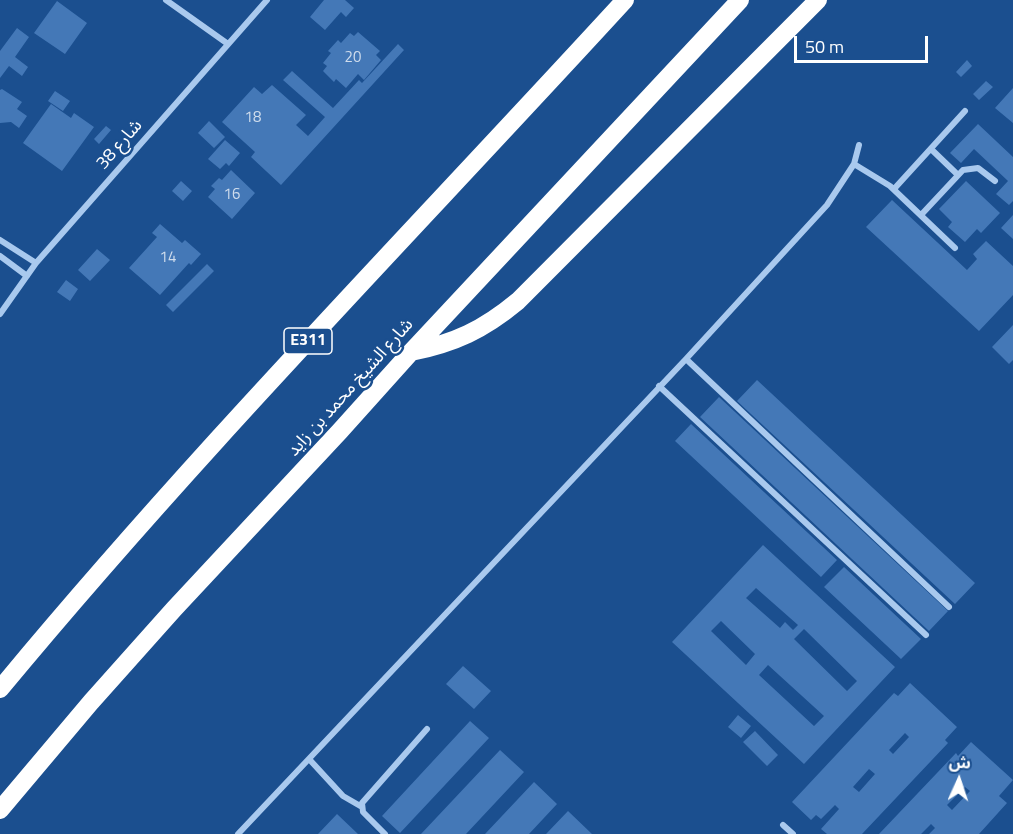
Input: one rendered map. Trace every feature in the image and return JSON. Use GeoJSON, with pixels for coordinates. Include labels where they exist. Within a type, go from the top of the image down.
{"type":"FeatureCollection","features":[{"type":"Feature","properties":{"kind":"highway","name":"E311"},"geometry":{"type":"LineString","coordinates":[[0,689],[135,530],[230,425],[625,0]]}},
{"type":"Feature","properties":{"kind":"highway","name":"شارع الشيخ محمد بن زايد"},"geometry":{"type":"LineString","coordinates":[[0,810],[174,609],[740,0]]}},
{"type":"Feature","properties":{"kind":"highway"},"geometry":{"type":"LineString","coordinates":[[411,352],[441,346],[469,336],[495,321],[518,301],[818,0]]}},
{"type":"Feature","properties":{"kind":"street"},"geometry":{"type":"LineString","coordinates":[[166,0],[228,44]]}},
{"type":"Feature","properties":{"kind":"street","name":"شارع 38"},"geometry":{"type":"LineString","coordinates":[[0,314],[36,263],[267,0]]}},
{"type":"Feature","properties":{"kind":"street"},"geometry":{"type":"LineString","coordinates":[[894,189],[965,111]]}},
{"type":"Feature","properties":{"kind":"street"},"geometry":{"type":"LineString","coordinates":[[238,834],[686,359],[827,205],[854,164],[860,145]]}},
{"type":"Feature","properties":{"kind":"street"},"geometry":{"type":"LineString","coordinates":[[931,149],[958,175]]}},
{"type":"Feature","properties":{"kind":"street"},"geometry":{"type":"LineString","coordinates":[[854,164],[894,189],[955,248]]}},
{"type":"Feature","properties":{"kind":"street"},"geometry":{"type":"LineString","coordinates":[[921,215],[958,175],[968,168],[978,168],[995,181]]}},
{"type":"Feature","properties":{"kind":"street"},"geometry":{"type":"LineString","coordinates":[[0,240],[36,263]]}},
{"type":"Feature","properties":{"kind":"street"},"geometry":{"type":"LineString","coordinates":[[0,256],[27,276]]}},
{"type":"Feature","properties":{"kind":"street"},"geometry":{"type":"LineString","coordinates":[[686,359],[949,607]]}},
{"type":"Feature","properties":{"kind":"street"},"geometry":{"type":"LineString","coordinates":[[659,386],[926,635]]}},
{"type":"Feature","properties":{"kind":"street"},"geometry":{"type":"LineString","coordinates":[[385,834],[365,816],[362,807],[364,800],[428,729]]}},
{"type":"Feature","properties":{"kind":"street"},"geometry":{"type":"LineString","coordinates":[[309,759],[343,796],[362,807]]}},
{"type":"Feature","properties":{"kind":"street"},"geometry":{"type":"LineString","coordinates":[[783,825],[793,834]]}},
{"type":"Feature","properties":{"kind":"building"},"geometry":{"type":"Polygon","coordinates":[[[324,0],[345,0],[354,8],[346,17],[341,12],[325,30],[310,17],[324,0]]]}},
{"type":"Feature","properties":{"kind":"building"},"geometry":{"type":"Polygon","coordinates":[[[57,1],[87,23],[65,54],[34,33],[57,1]]]}},
{"type":"Feature","properties":{"kind":"building"},"geometry":{"type":"Polygon","coordinates":[[[17,28],[29,37],[15,57],[28,67],[22,76],[9,66],[0,78],[0,51],[17,28]]]}},
{"type":"Feature","properties":{"kind":"building"},"geometry":{"type":"Polygon","coordinates":[[[358,32],[380,51],[376,55],[381,60],[364,80],[358,74],[346,88],[336,79],[334,82],[323,71],[327,66],[323,63],[331,53],[328,51],[338,40],[341,43],[350,33],[354,36],[358,32]]]}},
{"type":"Feature","properties":{"kind":"building"},"geometry":{"type":"Polygon","coordinates":[[[398,44],[404,50],[281,185],[251,157],[255,152],[222,122],[254,87],[262,94],[272,85],[306,115],[296,125],[308,136],[325,117],[283,80],[292,71],[333,108],[359,80],[362,83],[398,44]]]}},
{"type":"Feature","properties":{"kind":"building"},"geometry":{"type":"Polygon","coordinates":[[[967,60],[972,66],[961,77],[956,72],[967,60]]]}},
{"type":"Feature","properties":{"kind":"building"},"geometry":{"type":"Polygon","coordinates":[[[986,81],[993,87],[979,100],[973,94],[986,81]]]}},
{"type":"Feature","properties":{"kind":"building"},"geometry":{"type":"Polygon","coordinates":[[[1013,88],[1013,123],[995,108],[1013,88]]]}},
{"type":"Feature","properties":{"kind":"building"},"geometry":{"type":"Polygon","coordinates":[[[2,89],[22,102],[17,109],[27,116],[19,128],[11,122],[0,123],[0,90],[2,89]]]}},
{"type":"Feature","properties":{"kind":"building"},"geometry":{"type":"Polygon","coordinates":[[[55,91],[70,101],[63,111],[48,101],[55,91]]]}},
{"type":"Feature","properties":{"kind":"building"},"geometry":{"type":"Polygon","coordinates":[[[51,104],[71,118],[74,113],[94,127],[62,171],[23,143],[51,104]]]}},
{"type":"Feature","properties":{"kind":"building"},"geometry":{"type":"Polygon","coordinates":[[[209,121],[225,137],[214,148],[198,133],[209,121]]]}},
{"type":"Feature","properties":{"kind":"building"},"geometry":{"type":"Polygon","coordinates":[[[978,124],[1013,157],[1013,201],[1009,205],[996,194],[1008,181],[974,149],[961,163],[950,153],[978,124]]]}},
{"type":"Feature","properties":{"kind":"building"},"geometry":{"type":"Polygon","coordinates":[[[106,126],[111,130],[99,144],[94,139],[106,126]]]}},
{"type":"Feature","properties":{"kind":"building"},"geometry":{"type":"Polygon","coordinates":[[[225,140],[240,153],[229,166],[226,163],[220,169],[208,159],[225,140]]]}},
{"type":"Feature","properties":{"kind":"building"},"geometry":{"type":"Polygon","coordinates":[[[231,170],[255,193],[232,219],[208,197],[215,189],[211,186],[219,178],[222,180],[231,170]]]}},
{"type":"Feature","properties":{"kind":"building"},"geometry":{"type":"Polygon","coordinates":[[[181,181],[192,191],[183,201],[172,191],[181,181]]]}},
{"type":"Feature","properties":{"kind":"building"},"geometry":{"type":"Polygon","coordinates":[[[966,181],[1000,213],[981,233],[977,229],[965,242],[948,227],[952,222],[939,209],[966,181]]]}},
{"type":"Feature","properties":{"kind":"building"},"geometry":{"type":"Polygon","coordinates":[[[892,200],[967,270],[977,259],[973,254],[986,241],[1013,266],[1013,295],[979,331],[866,227],[892,200]]]}},
{"type":"Feature","properties":{"kind":"building"},"geometry":{"type":"Polygon","coordinates":[[[1013,215],[1013,239],[1001,228],[1013,215]]]}},
{"type":"Feature","properties":{"kind":"building"},"geometry":{"type":"Polygon","coordinates":[[[160,224],[182,243],[185,240],[201,254],[191,265],[189,263],[160,295],[129,268],[157,237],[152,233],[160,224]]]}},
{"type":"Feature","properties":{"kind":"building"},"geometry":{"type":"Polygon","coordinates":[[[97,249],[110,260],[90,281],[78,270],[97,249]]]}},
{"type":"Feature","properties":{"kind":"building"},"geometry":{"type":"Polygon","coordinates":[[[207,264],[214,271],[173,312],[166,305],[207,264]]]}},
{"type":"Feature","properties":{"kind":"building"},"geometry":{"type":"Polygon","coordinates":[[[66,280],[78,289],[70,301],[57,292],[66,280]]]}},
{"type":"Feature","properties":{"kind":"building"},"geometry":{"type":"Polygon","coordinates":[[[1013,325],[1013,360],[1009,364],[992,347],[1013,325]]]}},
{"type":"Feature","properties":{"kind":"building"},"geometry":{"type":"Polygon","coordinates":[[[757,380],[975,583],[955,604],[737,401],[757,380]]]}},
{"type":"Feature","properties":{"kind":"building"},"geometry":{"type":"Polygon","coordinates":[[[719,397],[948,611],[929,631],[700,417],[719,397]]]}},
{"type":"Feature","properties":{"kind":"building"},"geometry":{"type":"Polygon","coordinates":[[[691,424],[837,560],[821,577],[675,441],[691,424]]]}},
{"type":"Feature","properties":{"kind":"building"},"geometry":{"type":"Polygon","coordinates":[[[763,545],[895,667],[804,764],[672,642],[763,545]],[[756,588],[746,598],[780,628],[785,622],[793,630],[798,625],[756,588]],[[721,621],[711,631],[746,665],[755,654],[721,621]],[[804,629],[794,639],[847,691],[857,681],[804,629]],[[768,665],[759,675],[814,726],[824,716],[768,665]]]}},
{"type":"Feature","properties":{"kind":"building"},"geometry":{"type":"Polygon","coordinates":[[[844,567],[921,639],[901,659],[824,587],[844,567]]]}},
{"type":"Feature","properties":{"kind":"building"},"geometry":{"type":"Polygon","coordinates":[[[463,666],[491,691],[474,709],[446,684],[463,666]]]}},
{"type":"Feature","properties":{"kind":"building"},"geometry":{"type":"Polygon","coordinates":[[[910,683],[957,727],[945,740],[948,743],[862,834],[827,834],[821,829],[839,809],[835,805],[821,819],[816,815],[811,820],[792,802],[894,693],[898,696],[910,683]],[[905,733],[889,750],[893,754],[909,737],[905,733]],[[869,769],[853,787],[859,792],[875,774],[869,769]]]}},
{"type":"Feature","properties":{"kind":"building"},"geometry":{"type":"Polygon","coordinates":[[[738,715],[751,726],[741,738],[728,727],[738,715]]]}},
{"type":"Feature","properties":{"kind":"building"},"geometry":{"type":"Polygon","coordinates":[[[470,721],[489,738],[400,833],[382,816],[470,721]]]}},
{"type":"Feature","properties":{"kind":"building"},"geometry":{"type":"Polygon","coordinates":[[[755,731],[778,755],[767,766],[743,742],[755,731]]]}},
{"type":"Feature","properties":{"kind":"building"},"geometry":{"type":"Polygon","coordinates":[[[971,742],[1013,780],[999,796],[1007,803],[979,834],[929,834],[935,828],[931,824],[921,834],[879,834],[956,753],[958,756],[971,742]],[[965,787],[947,805],[952,810],[970,791],[965,787]]]}},
{"type":"Feature","properties":{"kind":"building"},"geometry":{"type":"Polygon","coordinates":[[[500,750],[524,772],[466,834],[421,834],[500,750]]]}},
{"type":"Feature","properties":{"kind":"building"},"geometry":{"type":"Polygon","coordinates":[[[534,782],[557,804],[529,834],[485,834],[534,782]]]}},
{"type":"Feature","properties":{"kind":"building"},"geometry":{"type":"Polygon","coordinates":[[[568,811],[592,834],[546,834],[568,811]]]}},
{"type":"Feature","properties":{"kind":"building"},"geometry":{"type":"Polygon","coordinates":[[[337,814],[358,834],[318,834],[337,814]]]}}]}
